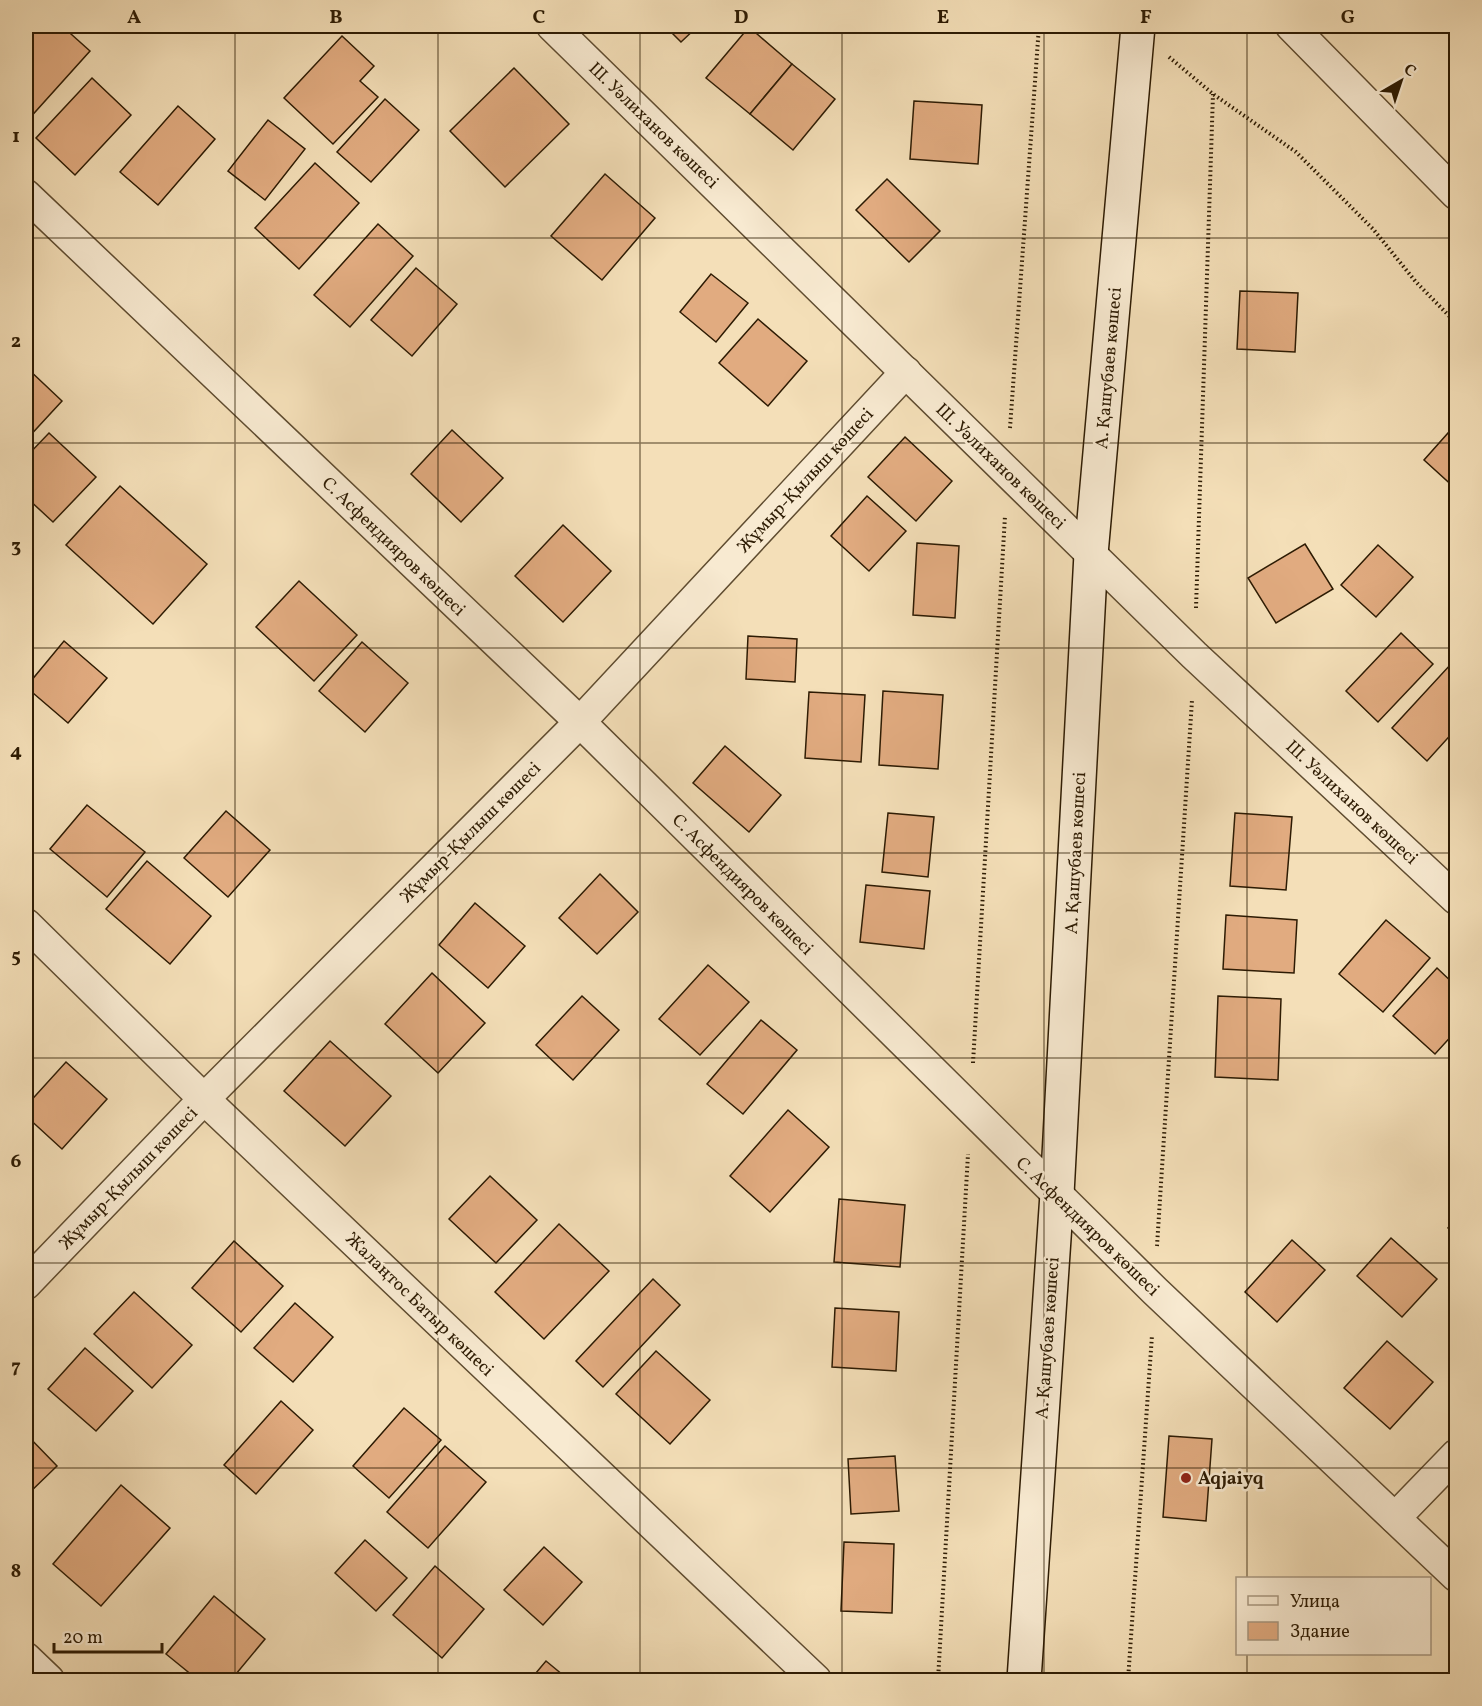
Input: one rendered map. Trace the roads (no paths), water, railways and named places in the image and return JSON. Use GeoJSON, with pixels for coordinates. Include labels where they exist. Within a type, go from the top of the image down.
{"type":"FeatureCollection","features":[{"type":"Feature","properties":{"kind":"street","name":"Ш. Уәлиханов көшесі"},"geometry":{"type":"LineString","coordinates":[[552,26],[1194,655],[1456,899]]}},
{"type":"Feature","properties":{"kind":"street"},"geometry":{"type":"LineString","coordinates":[[1291,26],[1456,194]]}},
{"type":"Feature","properties":{"kind":"street","name":"А. Қашубаев көшесі"},"geometry":{"type":"LineString","coordinates":[[1024,1680],[1057,1194],[1091,554],[1138,28]]}},
{"type":"Feature","properties":{"kind":"street","name":"С. Асфендияров көшесі"},"geometry":{"type":"LineString","coordinates":[[26,195],[580,722],[970,1111],[1155,1291],[1456,1576]]}},
{"type":"Feature","properties":{"kind":"street","name":"Жұмыр-Қылыш көшесі"},"geometry":{"type":"LineString","coordinates":[[26,1284],[204,1099],[580,722],[906,372]]}},
{"type":"Feature","properties":{"kind":"street","name":"Жалаңтос Батыр көшесі"},"geometry":{"type":"LineString","coordinates":[[26,924],[204,1099],[816,1680]]}},
{"type":"Feature","properties":{"kind":"street"},"geometry":{"type":"LineString","coordinates":[[1395,1518],[1456,1455]]}},
{"type":"Feature","properties":{"kind":"street"},"geometry":{"type":"LineString","coordinates":[[26,1658],[49,1680]]}},
{"type":"Feature","properties":{"kind":"place","name":"Aqjaiyq"},"geometry":{"type":"Point","coordinates":[1186,1478]}}]}
